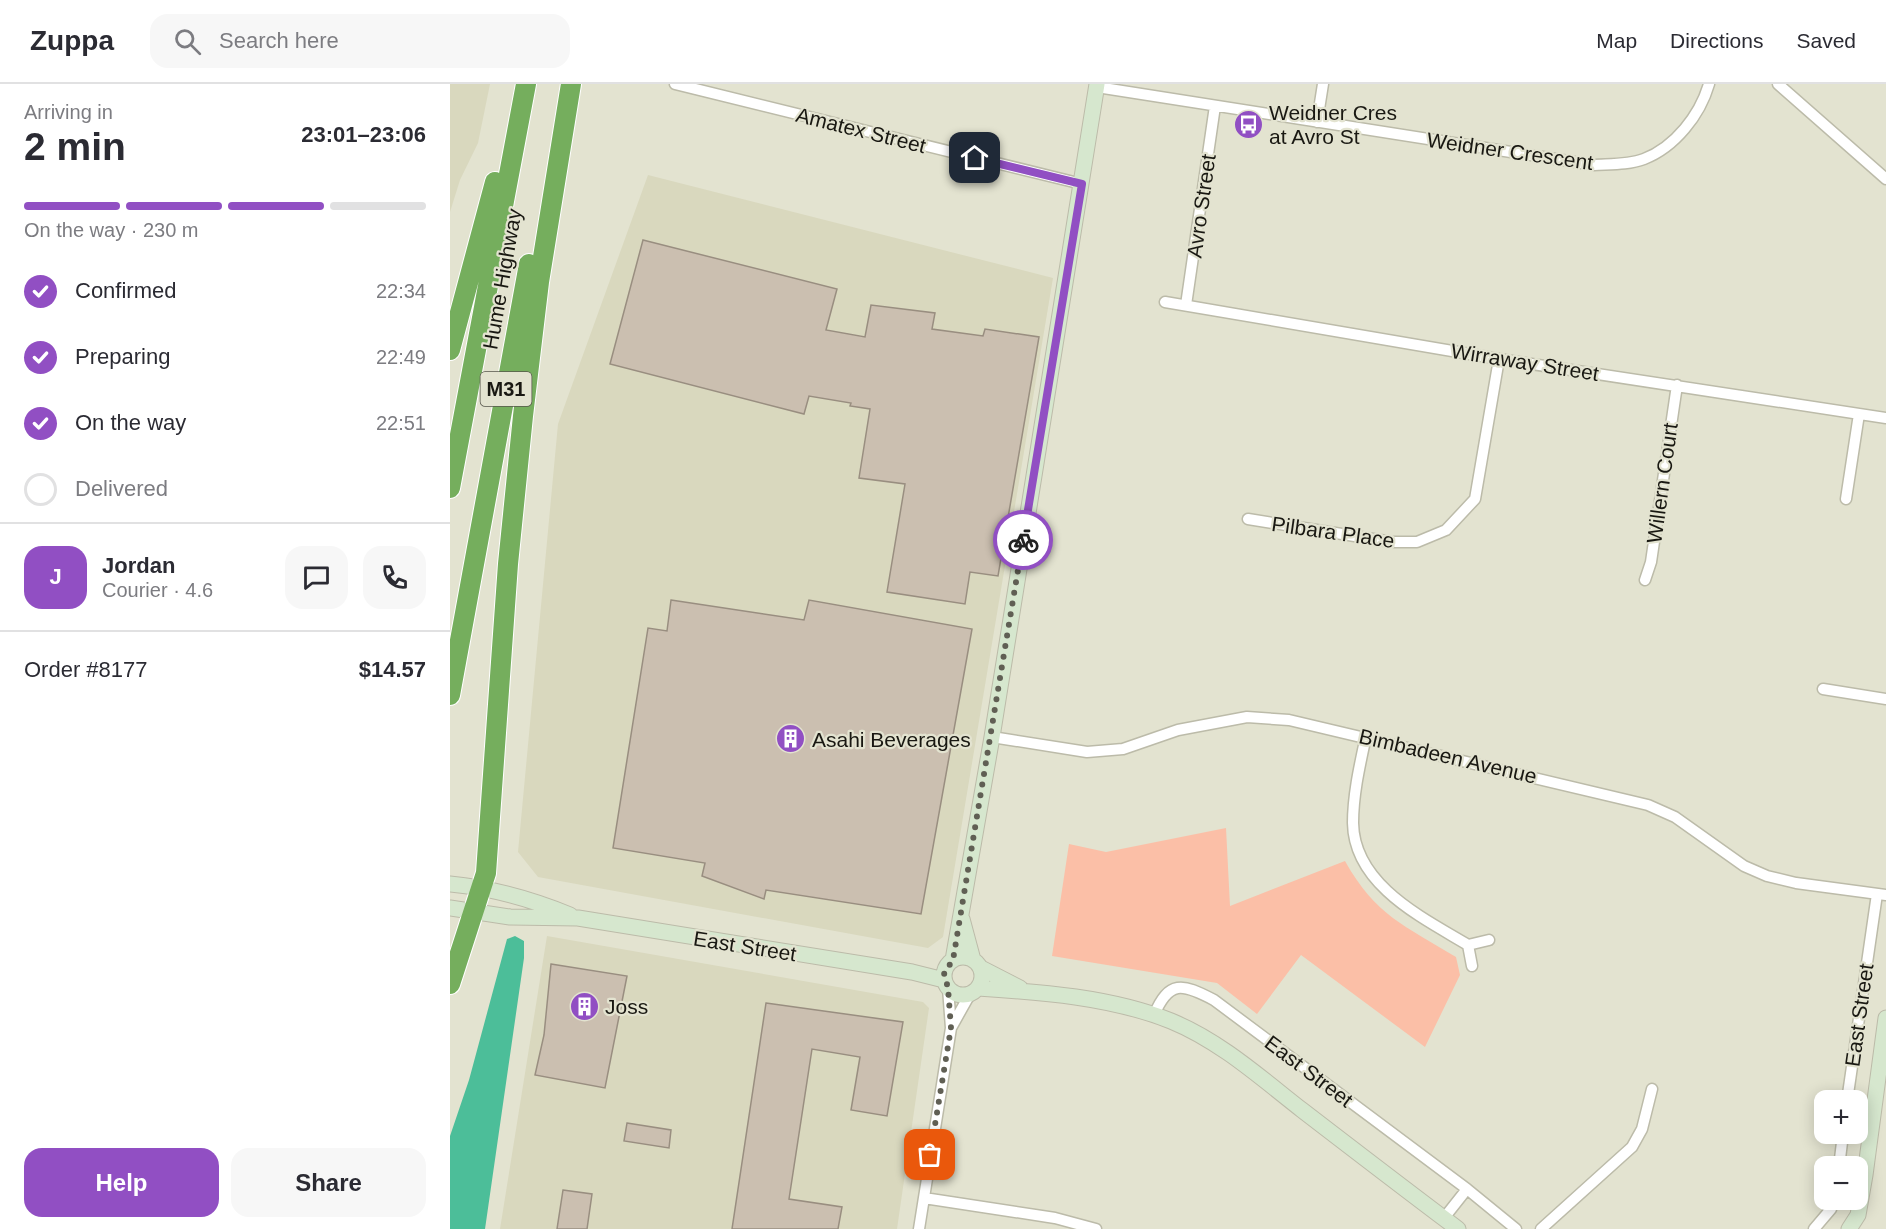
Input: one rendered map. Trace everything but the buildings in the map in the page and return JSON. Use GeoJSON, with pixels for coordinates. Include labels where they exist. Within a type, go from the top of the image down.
{"type":"FeatureCollection","features":[{"type":"Feature","properties":{"kind":"highway"},"geometry":{"type":"LineString","coordinates":[[450,350],[493,192],[516,84]]}},
{"type":"Feature","properties":{"kind":"highway","name":"Hume Highway"},"geometry":{"type":"LineString","coordinates":[[450,488],[526,84]]}},
{"type":"Feature","properties":{"kind":"highway","name":"Hume Highway"},"geometry":{"type":"LineString","coordinates":[[450,695],[562,84]]}},
{"type":"Feature","properties":{"kind":"highway"},"geometry":{"type":"LineString","coordinates":[[450,984],[486,873],[508,564],[523,416],[539,282],[571,84]]}},
{"type":"Feature","properties":{"kind":"main road"},"geometry":{"type":"LineString","coordinates":[[961,914],[982,978],[974,991],[958,994],[948,973],[961,914],[992,737],[1097,85]]}},
{"type":"Feature","properties":{"kind":"main road","name":"East Street"},"geometry":{"type":"LineString","coordinates":[[450,884],[482,888],[540,903],[578,918]]}},
{"type":"Feature","properties":{"kind":"main road","name":"East Street"},"geometry":{"type":"LineString","coordinates":[[450,908],[510,917],[578,918],[912,972],[948,973]]}},
{"type":"Feature","properties":{"kind":"main road"},"geometry":{"type":"LineString","coordinates":[[948,973],[959,957],[977,964]]}},
{"type":"Feature","properties":{"kind":"main road","name":"East Street"},"geometry":{"type":"LineString","coordinates":[[977,964],[1026,991]]}},
{"type":"Feature","properties":{"kind":"main road","name":"East Street"},"geometry":{"type":"LineString","coordinates":[[974,991],[1026,991],[1118,1006],[1154,1015],[1216,1044],[1458,1229]]}},
{"type":"Feature","properties":{"kind":"main road","name":"East Street"},"geometry":{"type":"LineString","coordinates":[[1849,1229],[1858,1215],[1886,1018]]}},
{"type":"Feature","properties":{"kind":"street","name":"Amatex Street"},"geometry":{"type":"LineString","coordinates":[[675,84],[1082,184]]}},
{"type":"Feature","properties":{"kind":"street"},"geometry":{"type":"LineString","coordinates":[[1317,122],[1323,84]]}},
{"type":"Feature","properties":{"kind":"street","name":"Weidner Crescent"},"geometry":{"type":"LineString","coordinates":[[1097,85],[1215,106],[1594,165],[1623,164],[1644,159],[1664,148],[1682,133],[1693,118],[1709,84]]}},
{"type":"Feature","properties":{"kind":"street"},"geometry":{"type":"LineString","coordinates":[[1778,84],[1886,179]]}},
{"type":"Feature","properties":{"kind":"street","name":"Avro Street"},"geometry":{"type":"LineString","coordinates":[[1186,305],[1215,106]]}},
{"type":"Feature","properties":{"kind":"street","name":"Wirraway Street"},"geometry":{"type":"LineString","coordinates":[[1165,302],[1499,359],[1886,418]]}},
{"type":"Feature","properties":{"kind":"street","name":"Pilbara Place"},"geometry":{"type":"LineString","coordinates":[[1248,519],[1392,542],[1417,542],[1446,530],[1472,506],[1475,499],[1499,359]]}},
{"type":"Feature","properties":{"kind":"street","name":"Willern Court"},"geometry":{"type":"LineString","coordinates":[[1645,580],[1651,562],[1677,385]]}},
{"type":"Feature","properties":{"kind":"street"},"geometry":{"type":"LineString","coordinates":[[1846,499],[1859,414]]}},
{"type":"Feature","properties":{"kind":"street"},"geometry":{"type":"LineString","coordinates":[[1823,689],[1886,699]]}},
{"type":"Feature","properties":{"kind":"street","name":"Bimbadeen Avenue"},"geometry":{"type":"LineString","coordinates":[[992,737],[1087,752],[1123,749],[1178,730],[1247,717],[1289,720],[1366,736],[1648,805],[1675,817],[1744,866],[1767,876],[1796,883],[1882,894]]}},
{"type":"Feature","properties":{"kind":"street"},"geometry":{"type":"LineString","coordinates":[[1366,736],[1353,824],[1363,858],[1379,884],[1394,899],[1468,945],[1489,940]]}},
{"type":"Feature","properties":{"kind":"street","name":"East Street"},"geometry":{"type":"LineString","coordinates":[[1849,1090],[1882,894]]}},
{"type":"Feature","properties":{"kind":"street"},"geometry":{"type":"LineString","coordinates":[[1468,945],[1472,966]]}},
{"type":"Feature","properties":{"kind":"street"},"geometry":{"type":"LineString","coordinates":[[919,1229],[951,1028],[948,973]]}},
{"type":"Feature","properties":{"kind":"street","name":"East Street"},"geometry":{"type":"LineString","coordinates":[[1154,1015],[1163,995],[1171,989],[1185,988],[1209,998],[1467,1188],[1516,1229]]}},
{"type":"Feature","properties":{"kind":"street"},"geometry":{"type":"LineString","coordinates":[[951,1028],[974,991]]}},
{"type":"Feature","properties":{"kind":"street"},"geometry":{"type":"LineString","coordinates":[[1541,1229],[1632,1147],[1642,1129],[1652,1089]]}},
{"type":"Feature","properties":{"kind":"street"},"geometry":{"type":"LineString","coordinates":[[1444,1218],[1467,1188]]}},
{"type":"Feature","properties":{"kind":"street"},"geometry":{"type":"LineString","coordinates":[[924,1197],[1056,1218],[1096,1229]]}},
{"type":"Feature","properties":{"kind":"street"},"geometry":{"type":"LineString","coordinates":[[1814,1229],[1824,1220],[1828,1210]]}},
{"type":"Feature","properties":{"kind":"shaded area"},"geometry":{"type":"Polygon","coordinates":[[[450,84],[490,84],[478,143],[460,180],[450,212],[450,84]]]}},
{"type":"Feature","properties":{"kind":"shaded area"},"geometry":{"type":"Polygon","coordinates":[[[648,175],[1053,278],[943,937],[928,948],[538,877],[518,852],[558,424],[648,175]]]}},
{"type":"Feature","properties":{"kind":"shaded area"},"geometry":{"type":"Polygon","coordinates":[[[1226,828],[1230,906],[1345,861],[1356,879],[1380,907],[1406,927],[1456,957],[1460,975],[1425,1047],[1301,955],[1257,1014],[1217,983],[1052,956],[1069,844],[1106,852],[1226,828]]]}},
{"type":"Feature","properties":{"kind":"shaded area"},"geometry":{"type":"Polygon","coordinates":[[[515,936],[524,941],[524,958],[485,1229],[450,1229],[450,1136],[469,1080],[507,939],[515,936]]]}},
{"type":"Feature","properties":{"kind":"shaded area"},"geometry":{"type":"Polygon","coordinates":[[[547,936],[923,1002],[929,1008],[897,1229],[500,1229],[547,936]]]}},
{"type":"Feature","properties":{"kind":"way so far"},"geometry":{"type":"LineString","coordinates":[[930,1155],[951,1028],[948,988],[944,980],[944,973],[947,965],[953,960],[992,737],[1023,540]]}},
{"type":"Feature","properties":{"kind":"place","name":"Weidner Cres at Avro St"},"geometry":{"type":"Point","coordinates":[1248,124]}},
{"type":"Feature","properties":{"kind":"place","name":"Asahi Beverages"},"geometry":{"type":"Point","coordinates":[791,739]}},
{"type":"Feature","properties":{"kind":"place","name":"Joss"},"geometry":{"type":"Point","coordinates":[584,1006]}},
{"type":"Feature","properties":{"kind":"route"},"geometry":{"type":"LineString","coordinates":[[975,158],[1082,184],[1023,540]]}}]}
